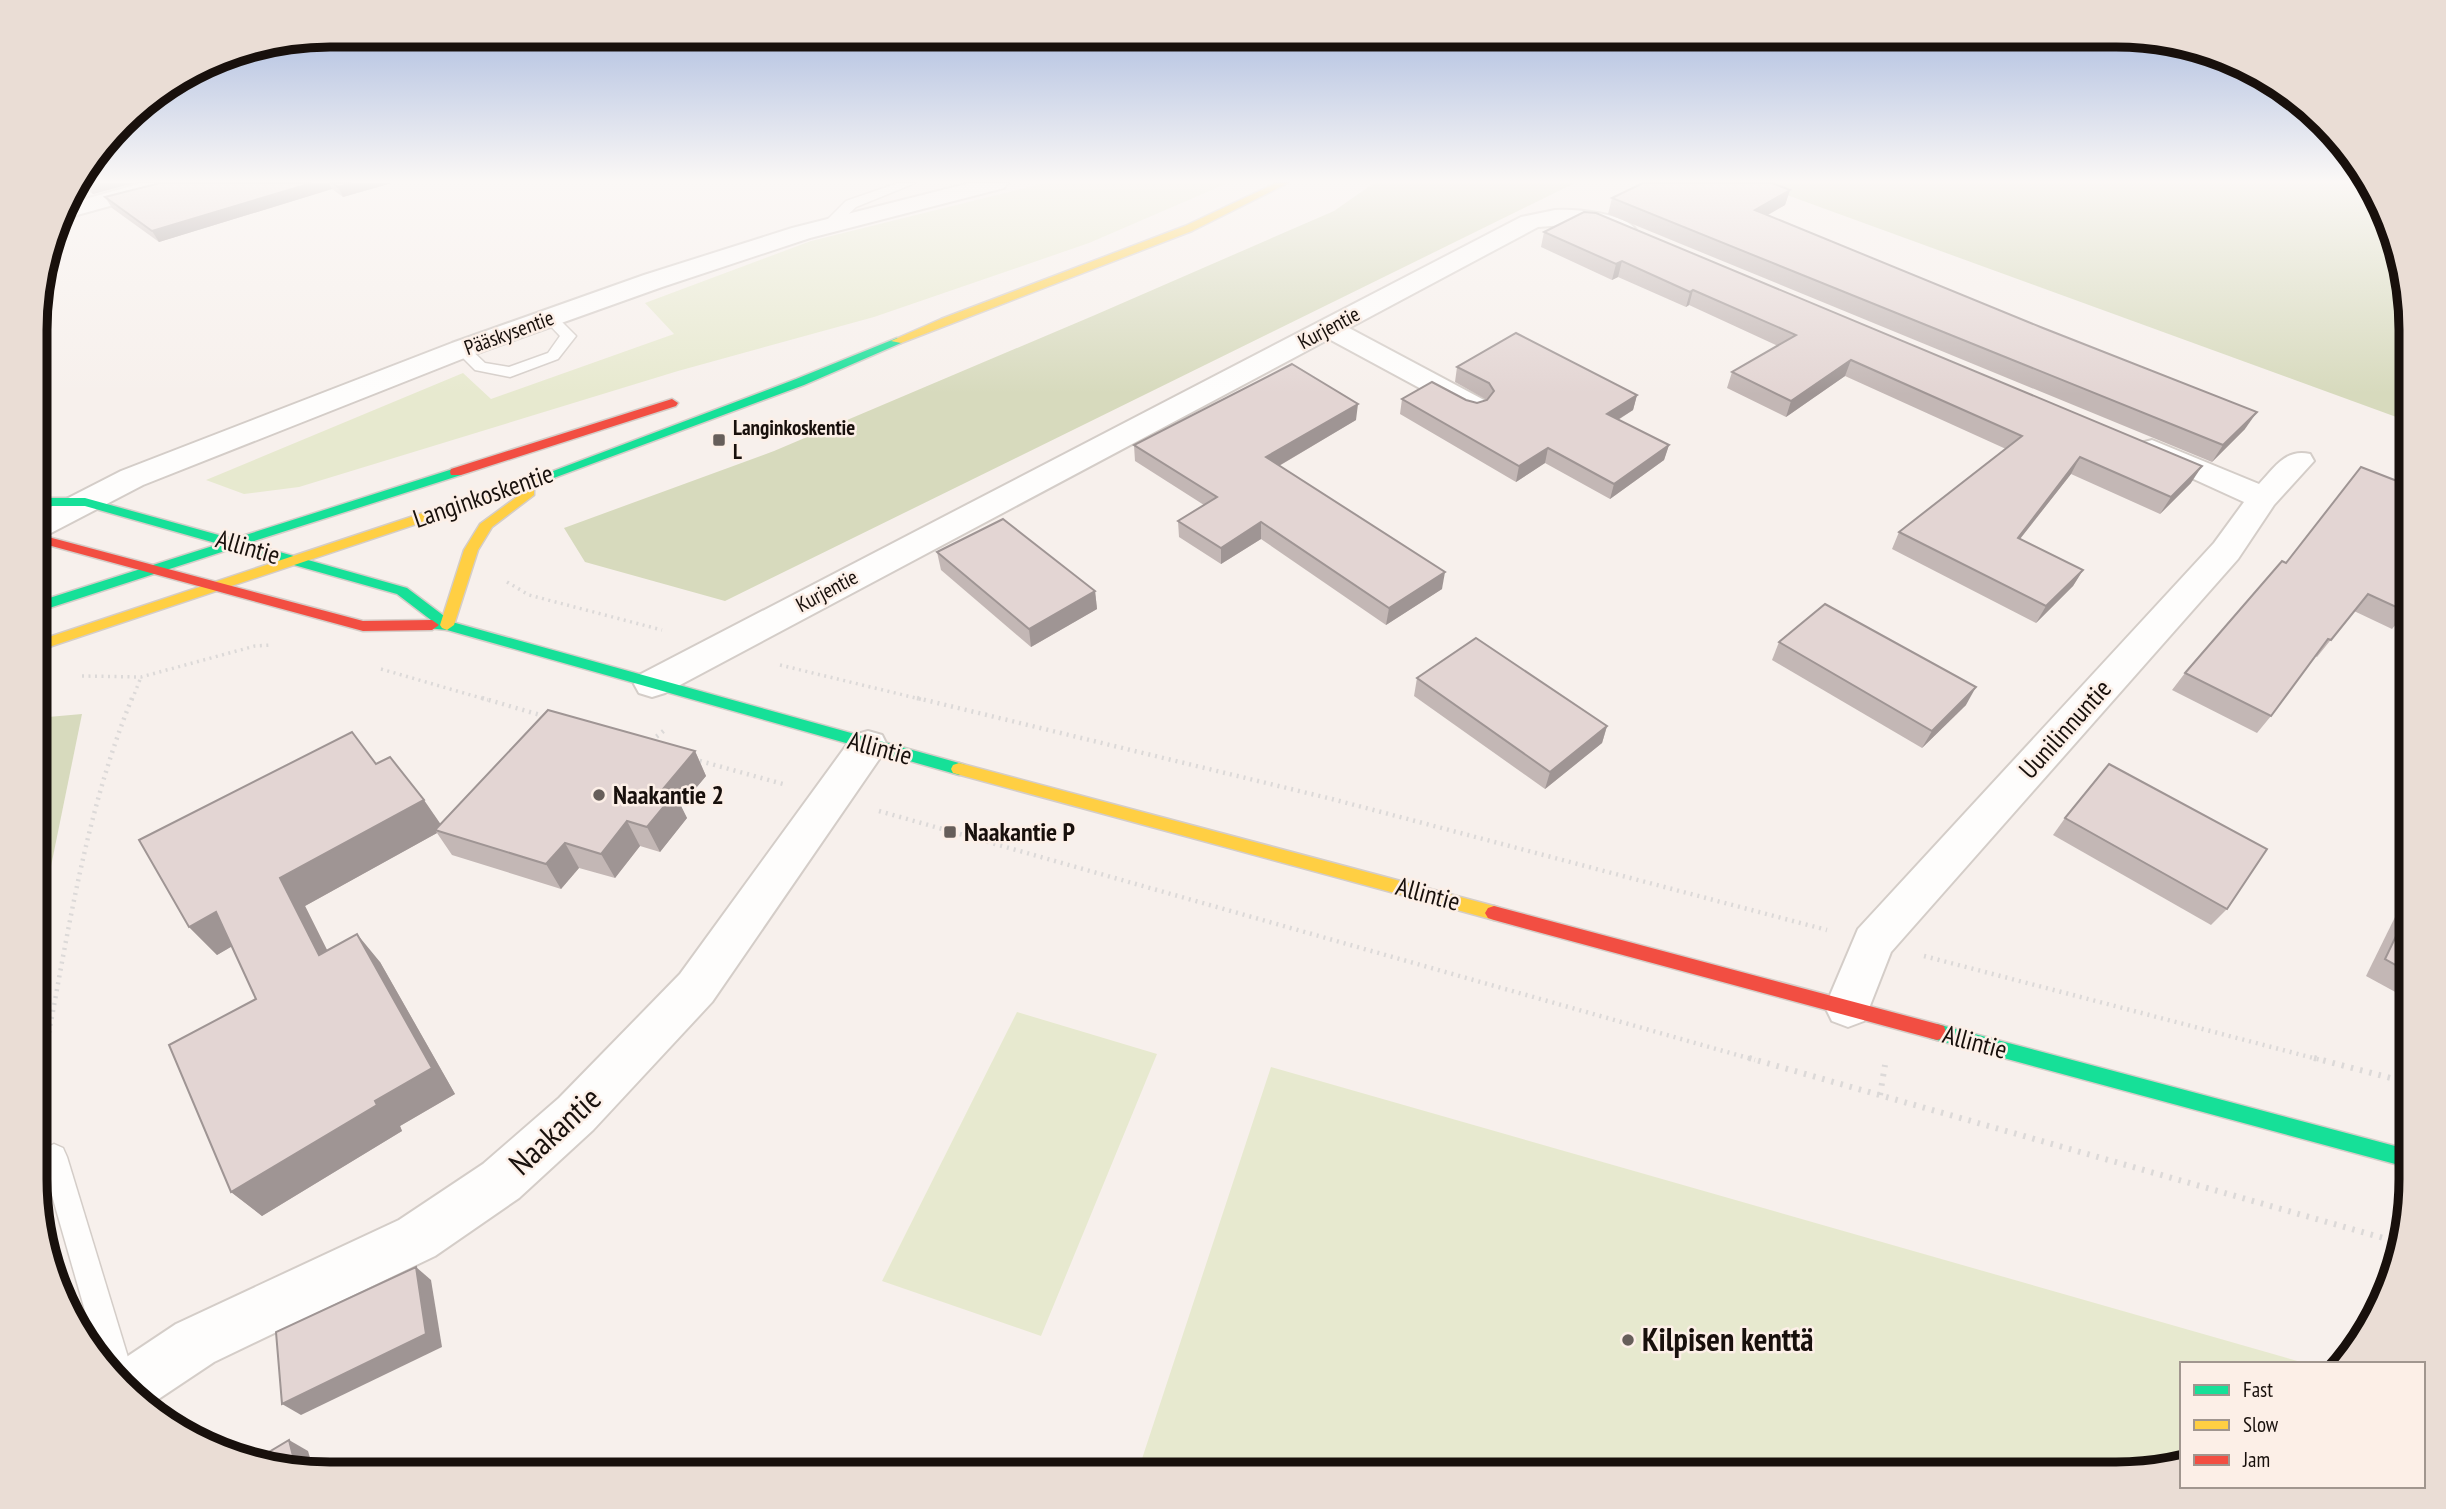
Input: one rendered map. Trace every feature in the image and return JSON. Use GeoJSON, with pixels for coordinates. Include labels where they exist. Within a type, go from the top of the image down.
{"type":"FeatureCollection","features":[{"type":"Feature","properties":{"kind":"street","name":"Pääskysentie"},"geometry":{"type":"LineString","coordinates":[[47,522],[132,478],[462,349],[653,281],[740,253]]}},
{"type":"Feature","properties":{"kind":"street","name":"Langinkoskentie"},"geometry":{"type":"LineString","coordinates":[[47,643],[548,475],[800,382],[923,330],[1128,253]]}},
{"type":"Feature","properties":{"kind":"street","name":"Kurjentie"},"geometry":{"type":"LineString","coordinates":[[652,684],[1472,253]]}},
{"type":"Feature","properties":{"kind":"street"},"geometry":{"type":"LineString","coordinates":[[1328,328],[1474,406]]}},
{"type":"Feature","properties":{"kind":"street","name":"Langinkoskentie"},"geometry":{"type":"LineString","coordinates":[[809,360],[923,330]]}},
{"type":"Feature","properties":{"kind":"street","name":"Langinkoskentie"},"geometry":{"type":"LineString","coordinates":[[47,604],[693,396]]}},
{"type":"Feature","properties":{"kind":"street"},"geometry":{"type":"LineString","coordinates":[[2131,441],[2263,498]]}},
{"type":"Feature","properties":{"kind":"street","name":"Uunilinnuntie"},"geometry":{"type":"LineString","coordinates":[[1848,1007],[1872,942],[2226,551],[2263,498],[2299,461]]}},
{"type":"Feature","properties":{"kind":"street"},"geometry":{"type":"LineString","coordinates":[[447,625],[471,550],[487,524],[548,475]]}},
{"type":"Feature","properties":{"kind":"street","name":"Allintie"},"geometry":{"type":"LineString","coordinates":[[47,502],[85,502],[402,591],[447,625]]}},
{"type":"Feature","properties":{"kind":"street","name":"Allintie"},"geometry":{"type":"LineString","coordinates":[[47,541],[363,626],[447,625],[868,744],[2399,1156]]}},
{"type":"Feature","properties":{"kind":"street","name":"Naakantie"},"geometry":{"type":"LineString","coordinates":[[135,1383],[195,1343],[417,1238],[501,1181],[576,1114],[696,988],[868,744]]}},
{"type":"Feature","properties":{"kind":"lane"},"geometry":{"type":"LineString","coordinates":[[462,349],[480,367],[510,372],[553,356],[568,336],[550,318]]}},
{"type":"Feature","properties":{"kind":"lane"},"geometry":{"type":"LineString","coordinates":[[54,1157],[115,1362]]}},
{"type":"Feature","properties":{"kind":"path"},"geometry":{"type":"LineString","coordinates":[[503,577],[508,584],[529,595],[722,646],[754,659],[1332,799],[2399,1080]]}},
{"type":"Feature","properties":{"kind":"path"},"geometry":{"type":"LineString","coordinates":[[371,666],[554,719]]}},
{"type":"Feature","properties":{"kind":"path"},"geometry":{"type":"LineString","coordinates":[[47,1047],[87,837],[121,722],[141,677]]}},
{"type":"Feature","properties":{"kind":"path"},"geometry":{"type":"LineString","coordinates":[[645,745],[659,749]]}},
{"type":"Feature","properties":{"kind":"path"},"geometry":{"type":"LineString","coordinates":[[685,757],[2392,1240]]}},
{"type":"Feature","properties":{"kind":"path"},"geometry":{"type":"LineString","coordinates":[[47,1114],[54,1157]]}},
{"type":"Feature","properties":{"kind":"green space"},"geometry":{"type":"Polygon","coordinates":[[[778,253],[1059,253],[874,317],[678,371],[299,487],[244,494],[206,480],[463,373],[491,399],[674,334],[645,303],[778,253]]]}},
{"type":"Feature","properties":{"kind":"green space"},"geometry":{"type":"Polygon","coordinates":[[[1237,253],[1432,253],[725,601],[585,562],[564,528],[774,451],[1237,253]]]}},
{"type":"Feature","properties":{"kind":"green space"},"geometry":{"type":"Polygon","coordinates":[[[1947,253],[2388,253],[2398,312],[2399,418],[1947,253]]]}},
{"type":"Feature","properties":{"kind":"green space"},"geometry":{"type":"Polygon","coordinates":[[[82,714],[47,886],[47,717],[82,714]]]}},
{"type":"Feature","properties":{"kind":"green space"},"geometry":{"type":"Polygon","coordinates":[[[1017,1012],[1157,1054],[1041,1336],[882,1281],[1017,1012]]]}},
{"type":"Feature","properties":{"kind":"green space"},"geometry":{"type":"Polygon","coordinates":[[[1271,1067],[2301,1362],[2180,1362],[2180,1454],[2134,1461],[1141,1462],[1271,1067]]]}},
{"type":"Feature","properties":{"kind":"building"},"geometry":{"type":"Polygon","coordinates":[[[1592,253],[1693,253],[2202,466],[2171,497],[2080,457],[2018,538],[2083,570],[2046,606],[1899,532],[2022,436],[1851,360],[1791,401],[1732,372],[1796,335],[1622,261],[1616,264],[1592,253]]]}},
{"type":"Feature","properties":{"kind":"building"},"geometry":{"type":"Polygon","coordinates":[[[1749,253],[1861,253],[2257,412],[2223,445],[1749,253]]]}},
{"type":"Feature","properties":{"kind":"building"},"geometry":{"type":"Polygon","coordinates":[[[1516,333],[1637,395],[1607,414],[1669,445],[1614,484],[1548,448],[1519,466],[1402,399],[1432,382],[1466,400],[1477,403],[1487,400],[1494,391],[1489,383],[1457,367],[1516,333]]]}},
{"type":"Feature","properties":{"kind":"building"},"geometry":{"type":"Polygon","coordinates":[[[1292,364],[1358,404],[1266,457],[1445,572],[1389,608],[1261,522],[1221,548],[1178,521],[1217,497],[1134,445],[1292,364]]]}},
{"type":"Feature","properties":{"kind":"building"},"geometry":{"type":"Polygon","coordinates":[[[2361,467],[2399,482],[2399,608],[2368,594],[2331,640],[2328,639],[2271,716],[2185,673],[2282,561],[2286,563],[2361,467]]]}},
{"type":"Feature","properties":{"kind":"building"},"geometry":{"type":"Polygon","coordinates":[[[1003,519],[1095,591],[1029,629],[937,552],[1003,519]]]}},
{"type":"Feature","properties":{"kind":"building"},"geometry":{"type":"Polygon","coordinates":[[[1825,604],[1976,687],[1932,731],[1779,642],[1825,604]]]}},
{"type":"Feature","properties":{"kind":"building"},"geometry":{"type":"Polygon","coordinates":[[[1476,638],[1607,726],[1550,772],[1417,678],[1476,638]]]}},
{"type":"Feature","properties":{"kind":"building","name":"Naakantie 2"},"geometry":{"type":"Polygon","coordinates":[[[548,710],[695,751],[663,789],[675,793],[647,827],[627,821],[601,854],[565,843],[546,864],[435,830],[548,710]]]}},
{"type":"Feature","properties":{"kind":"building"},"geometry":{"type":"Polygon","coordinates":[[[352,732],[376,764],[390,757],[424,800],[280,878],[319,955],[357,934],[432,1068],[375,1101],[377,1105],[231,1192],[169,1045],[256,999],[216,912],[189,927],[139,840],[352,732]]]}},
{"type":"Feature","properties":{"kind":"building"},"geometry":{"type":"Polygon","coordinates":[[[2109,764],[2267,849],[2227,909],[2065,818],[2109,764]]]}},
{"type":"Feature","properties":{"kind":"building"},"geometry":{"type":"Polygon","coordinates":[[[2399,930],[2399,967],[2385,959],[2399,930]]]}},
{"type":"Feature","properties":{"kind":"building"},"geometry":{"type":"Polygon","coordinates":[[[416,1267],[426,1334],[282,1404],[276,1332],[416,1267]]]}},
{"type":"Feature","properties":{"kind":"building"},"geometry":{"type":"Polygon","coordinates":[[[289,1440],[294,1459],[275,1456],[266,1454],[289,1440]]]}},
{"type":"Feature","properties":{"kind":"traffic: fast"},"geometry":{"type":"LineString","coordinates":[[546,476],[800,382],[897,341]]}},
{"type":"Feature","properties":{"kind":"traffic: fast"},"geometry":{"type":"LineString","coordinates":[[47,604],[456,472]]}},
{"type":"Feature","properties":{"kind":"traffic: fast"},"geometry":{"type":"LineString","coordinates":[[47,502],[85,502],[402,591],[447,625]]}},
{"type":"Feature","properties":{"kind":"traffic: fast"},"geometry":{"type":"LineString","coordinates":[[432,625],[447,625],[959,769]]}},
{"type":"Feature","properties":{"kind":"traffic: fast"},"geometry":{"type":"LineString","coordinates":[[1937,1032],[2399,1156]]}},
{"type":"Feature","properties":{"kind":"traffic: slow"},"geometry":{"type":"LineString","coordinates":[[897,341],[1126,253]]}},
{"type":"Feature","properties":{"kind":"traffic: slow"},"geometry":{"type":"LineString","coordinates":[[47,643],[546,476]]}},
{"type":"Feature","properties":{"kind":"traffic: slow"},"geometry":{"type":"LineString","coordinates":[[447,625],[471,550],[487,524],[529,492]]}},
{"type":"Feature","properties":{"kind":"traffic: slow"},"geometry":{"type":"LineString","coordinates":[[959,769],[1494,913]]}},
{"type":"Feature","properties":{"kind":"traffic: jam"},"geometry":{"type":"LineString","coordinates":[[456,472],[672,403]]}},
{"type":"Feature","properties":{"kind":"traffic: jam"},"geometry":{"type":"LineString","coordinates":[[47,541],[363,626],[432,625]]}},
{"type":"Feature","properties":{"kind":"traffic: jam"},"geometry":{"type":"LineString","coordinates":[[1494,913],[1937,1032]]}},
{"type":"Feature","properties":{"kind":"place","name":"Langinkoskentie L"},"geometry":{"type":"Point","coordinates":[719,440]}},
{"type":"Feature","properties":{"kind":"place","name":"Naakantie 2"},"geometry":{"type":"Point","coordinates":[599,795]}},
{"type":"Feature","properties":{"kind":"place","name":"Naakantie P"},"geometry":{"type":"Point","coordinates":[950,832]}},
{"type":"Feature","properties":{"kind":"place","name":"Kilpisen kenttä"},"geometry":{"type":"Point","coordinates":[1628,1340]}}]}
